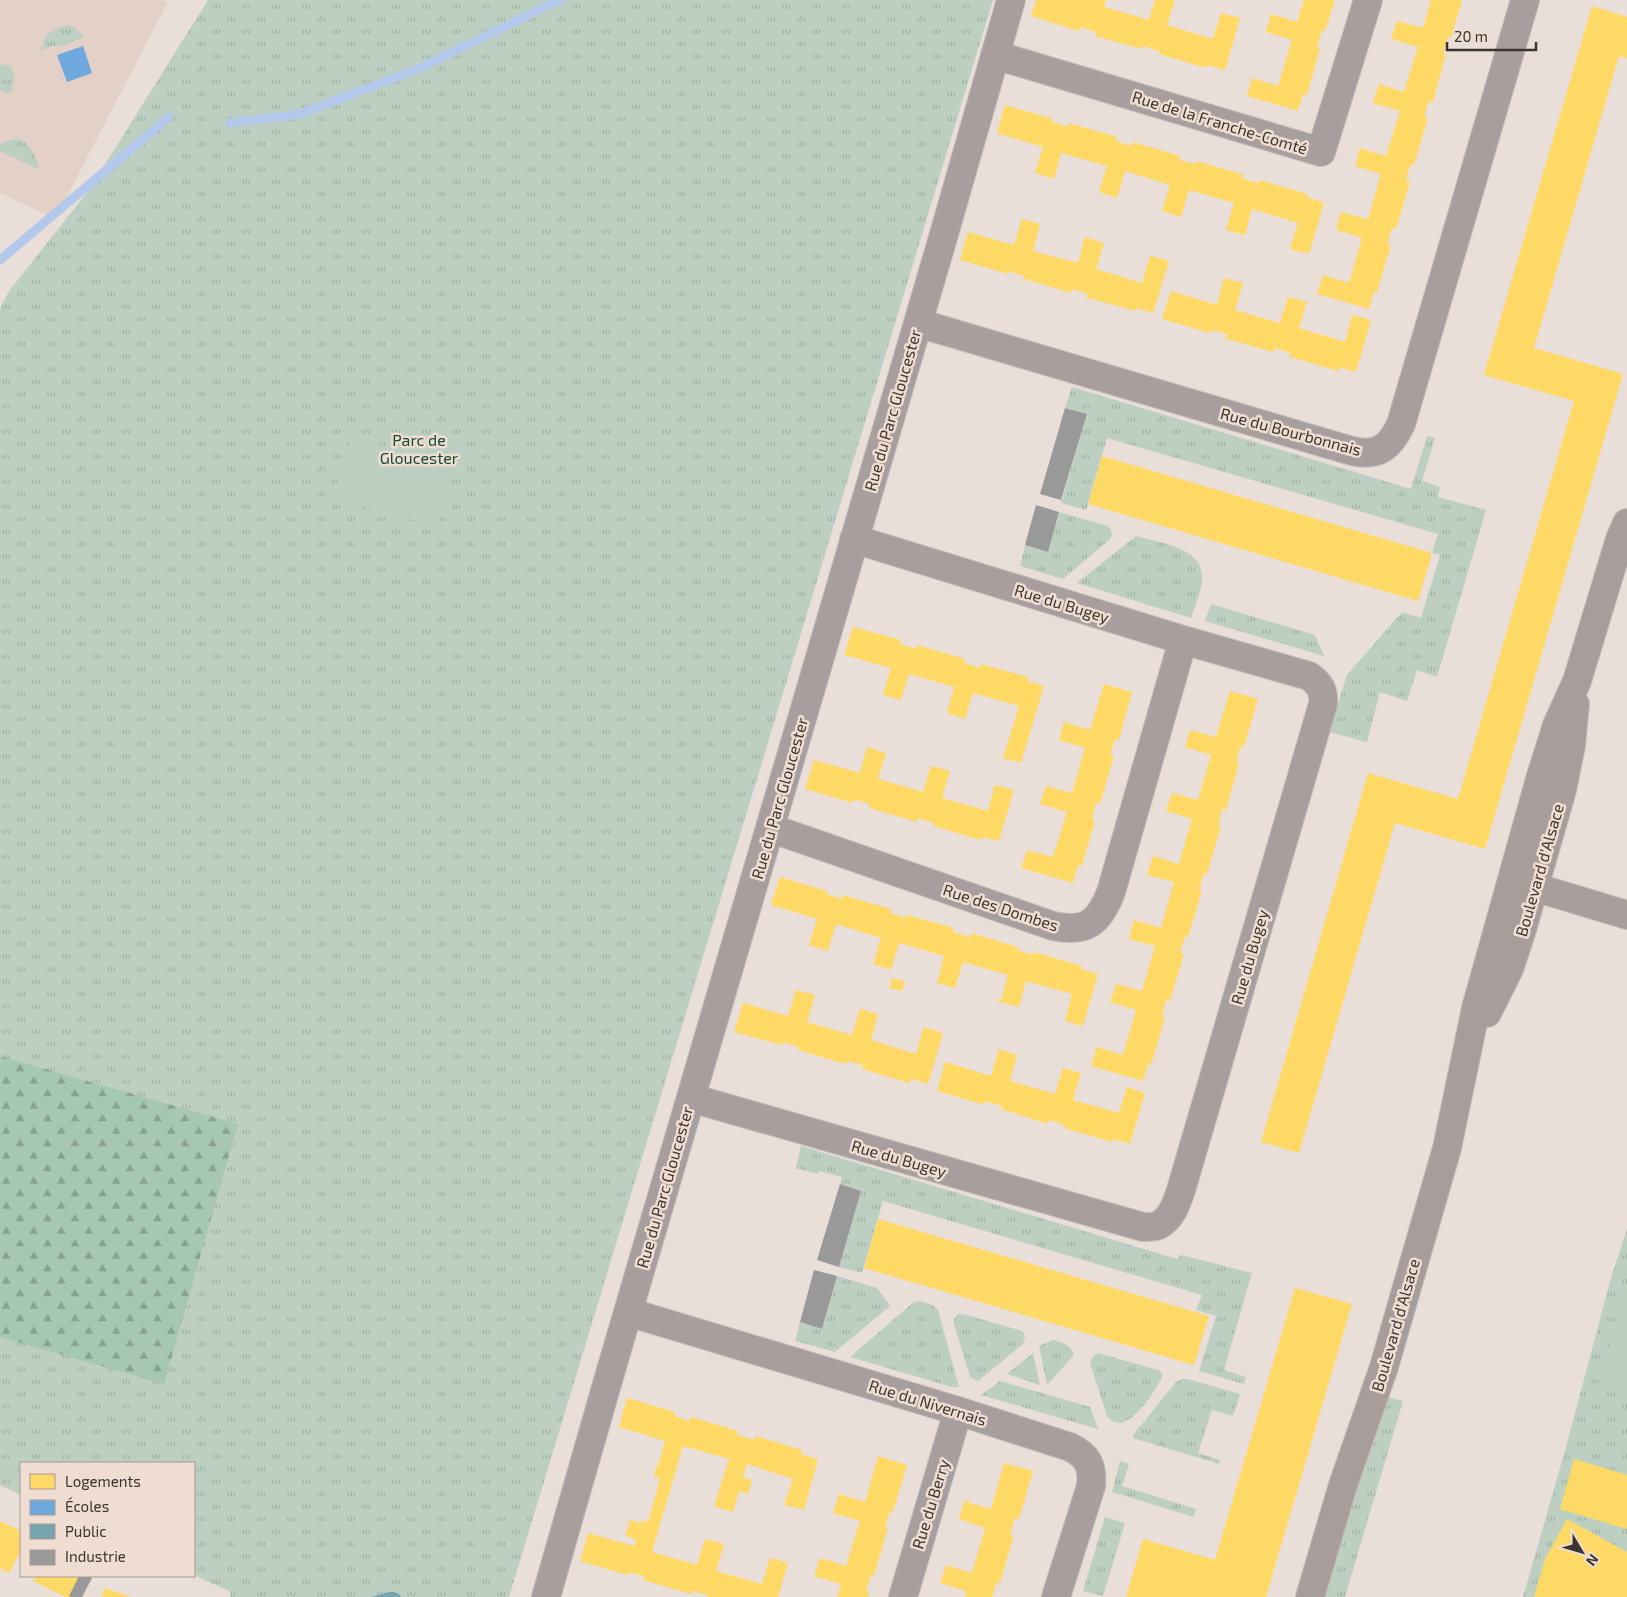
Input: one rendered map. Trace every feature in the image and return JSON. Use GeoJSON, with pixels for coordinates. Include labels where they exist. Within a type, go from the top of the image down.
{"type":"FeatureCollection","features":[{"type":"Feature","properties":{"kind":"street","name":"Rue du Parc Gloucester"},"geometry":{"type":"LineString","coordinates":[[546,1597],[1011,0]]}},
{"type":"Feature","properties":{"kind":"street","name":"Rue de la Franche-Comté"},"geometry":{"type":"LineString","coordinates":[[995,55],[1321,152],[1368,0]]}},
{"type":"Feature","properties":{"kind":"street","name":"Rue du Bourbonnais"},"geometry":{"type":"LineString","coordinates":[[918,323],[1352,451],[1362,453],[1382,449],[1391,442],[1401,424],[1525,0]]}},
{"type":"Feature","properties":{"kind":"street","name":"Boulevard d'Alsace"},"geometry":{"type":"LineString","coordinates":[[1310,1597],[1344,1485],[1387,1358],[1447,1148],[1476,1008],[1540,779],[1557,725],[1577,681],[1620,539],[1627,523]]}},
{"type":"Feature","properties":{"kind":"street","name":"Rue du Bugey"},"geometry":{"type":"LineString","coordinates":[[691,1098],[1143,1227],[1159,1225],[1166,1220],[1176,1204],[1181,1190],[1320,713],[1324,694],[1321,687],[1309,676],[1183,640],[854,539]]}},
{"type":"Feature","properties":{"kind":"street","name":"Rue des Dombes"},"geometry":{"type":"LineString","coordinates":[[770,828],[1053,926],[1064,928],[1084,926],[1094,922],[1101,914],[1111,892],[1183,640]]}},
{"type":"Feature","properties":{"kind":"street","name":"Boulevard d'Alsace"},"geometry":{"type":"LineString","coordinates":[[1468,1049],[1509,968],[1521,934],[1566,773],[1571,746],[1577,681]]}},
{"type":"Feature","properties":{"kind":"street"},"geometry":{"type":"LineString","coordinates":[[1534,887],[1627,914]]}},
{"type":"Feature","properties":{"kind":"street","name":"Rue du Nivernais"},"geometry":{"type":"LineString","coordinates":[[628,1312],[958,1411],[1070,1447],[1080,1452],[1090,1466],[1092,1475],[1091,1486],[1056,1597]]}},
{"type":"Feature","properties":{"kind":"street","name":"Rue du Berry"},"geometry":{"type":"LineString","coordinates":[[903,1597],[958,1411]]}},
{"type":"Feature","properties":{"kind":"shaded area"},"geometry":{"type":"Polygon","coordinates":[[[0,0],[163,0],[168,2],[55,219],[0,193],[0,0]]]}},
{"type":"Feature","properties":{"kind":"green space","name":"Parc de Gloucester"},"geometry":{"type":"Polygon","coordinates":[[[208,0],[993,0],[509,1597],[230,1597],[231,1592],[195,1575],[195,1462],[20,1462],[20,1495],[0,1485],[0,309],[9,291],[89,190],[208,0]]]}},
{"type":"Feature","properties":{"kind":"green space"},"geometry":{"type":"Polygon","coordinates":[[[71,25],[85,37],[40,51],[46,35],[60,27],[71,25]]]}},
{"type":"Feature","properties":{"kind":"green space"},"geometry":{"type":"Polygon","coordinates":[[[0,64],[11,66],[15,79],[12,92],[5,93],[0,88],[0,64]]]}},
{"type":"Feature","properties":{"kind":"green space"},"geometry":{"type":"Polygon","coordinates":[[[13,139],[27,144],[33,152],[39,167],[38,169],[0,151],[0,144],[13,139]]]}},
{"type":"Feature","properties":{"kind":"green space"},"geometry":{"type":"Polygon","coordinates":[[[1072,387],[1411,489],[1427,436],[1435,438],[1422,481],[1440,487],[1438,497],[1486,510],[1437,677],[1417,670],[1407,701],[1380,692],[1367,742],[1329,732],[1347,675],[1402,612],[1421,618],[1440,555],[1432,553],[1438,534],[1107,438],[1086,510],[1061,503],[1087,414],[1065,408],[1072,387]]]}},
{"type":"Feature","properties":{"kind":"green space"},"geometry":{"type":"Polygon","coordinates":[[[351,437],[455,465],[438,527],[334,498],[351,437]]]}},
{"type":"Feature","properties":{"kind":"green space"},"geometry":{"type":"Polygon","coordinates":[[[1059,512],[1108,526],[1112,535],[1110,539],[1063,579],[1020,566],[1025,545],[1048,552],[1059,512]]]}},
{"type":"Feature","properties":{"kind":"green space"},"geometry":{"type":"Polygon","coordinates":[[[1136,536],[1179,548],[1189,553],[1196,560],[1201,569],[1202,580],[1191,618],[1077,583],[1136,536]]]}},
{"type":"Feature","properties":{"kind":"green space"},"geometry":{"type":"Polygon","coordinates":[[[1211,604],[1315,635],[1324,656],[1205,621],[1211,604]]]}},
{"type":"Feature","properties":{"kind":"green space"},"geometry":{"type":"Polygon","coordinates":[[[0,1056],[238,1124],[164,1384],[0,1337],[0,1056]]]}},
{"type":"Feature","properties":{"kind":"green space"},"geometry":{"type":"Polygon","coordinates":[[[801,1146],[1177,1259],[1181,1255],[1252,1273],[1224,1370],[1246,1377],[1244,1384],[1199,1371],[1216,1316],[1196,1310],[1202,1295],[883,1201],[862,1273],[839,1267],[861,1191],[840,1184],[842,1177],[819,1171],[818,1174],[796,1168],[801,1146]]]}},
{"type":"Feature","properties":{"kind":"green space"},"geometry":{"type":"Polygon","coordinates":[[[1627,1229],[1627,1597],[1523,1597],[1566,1447],[1611,1278],[1627,1229]]]}},
{"type":"Feature","properties":{"kind":"green space"},"geometry":{"type":"Polygon","coordinates":[[[837,1276],[877,1288],[890,1306],[835,1352],[795,1341],[800,1322],[822,1329],[837,1276]]]}},
{"type":"Feature","properties":{"kind":"green space"},"geometry":{"type":"Polygon","coordinates":[[[1627,1288],[1627,1395],[1598,1386],[1627,1288]]]}},
{"type":"Feature","properties":{"kind":"green space"},"geometry":{"type":"Polygon","coordinates":[[[920,1301],[932,1305],[938,1310],[959,1387],[952,1387],[850,1357],[914,1302],[920,1301]]]}},
{"type":"Feature","properties":{"kind":"green space"},"geometry":{"type":"Polygon","coordinates":[[[963,1314],[1022,1331],[1025,1336],[1023,1344],[978,1381],[970,1377],[954,1324],[954,1319],[957,1315],[963,1314]]]}},
{"type":"Feature","properties":{"kind":"green space"},"geometry":{"type":"Polygon","coordinates":[[[1053,1340],[1068,1346],[1074,1355],[1047,1385],[1039,1346],[1053,1340]]]}},
{"type":"Feature","properties":{"kind":"green space"},"geometry":{"type":"Polygon","coordinates":[[[1033,1353],[1040,1385],[1007,1374],[1033,1353]]]}},
{"type":"Feature","properties":{"kind":"green space"},"geometry":{"type":"Polygon","coordinates":[[[1098,1353],[1158,1370],[1163,1374],[1147,1401],[1135,1414],[1124,1422],[1116,1423],[1107,1416],[1090,1363],[1092,1358],[1098,1353]]]}},
{"type":"Feature","properties":{"kind":"green space"},"geometry":{"type":"Polygon","coordinates":[[[1188,1379],[1240,1394],[1233,1416],[1212,1410],[1198,1453],[1220,1460],[1219,1464],[1133,1438],[1134,1434],[1176,1382],[1188,1379]]]}},
{"type":"Feature","properties":{"kind":"green space"},"geometry":{"type":"Polygon","coordinates":[[[1000,1381],[1090,1407],[1098,1429],[981,1395],[1000,1381]]]}},
{"type":"Feature","properties":{"kind":"green space"},"geometry":{"type":"Polygon","coordinates":[[[1388,1397],[1403,1401],[1345,1597],[1323,1597],[1352,1497],[1388,1397]]]}},
{"type":"Feature","properties":{"kind":"green space"},"geometry":{"type":"Polygon","coordinates":[[[1120,1461],[1129,1464],[1122,1486],[1196,1509],[1194,1517],[1112,1492],[1120,1461]]]}},
{"type":"Feature","properties":{"kind":"green space"},"geometry":{"type":"Polygon","coordinates":[[[1105,1517],[1125,1523],[1103,1596],[1083,1591],[1105,1517]]]}},
{"type":"Feature","properties":{"kind":"building: Logements"},"geometry":{"type":"Polygon","coordinates":[[[1036,0],[1106,0],[1104,7],[1149,20],[1155,0],[1175,0],[1167,25],[1213,39],[1221,13],[1240,18],[1225,70],[1207,65],[1206,68],[1159,54],[1160,51],[1143,46],[1142,49],[1095,36],[1096,32],[1080,27],[1079,31],[1031,16],[1036,0]]]}},
{"type":"Feature","properties":{"kind":"building: Logements"},"geometry":{"type":"Polygon","coordinates":[[[1304,0],[1335,0],[1325,31],[1322,30],[1317,47],[1320,48],[1307,95],[1303,94],[1298,111],[1247,96],[1252,78],[1278,86],[1292,40],[1266,32],[1271,14],[1297,22],[1304,0]]]}},
{"type":"Feature","properties":{"kind":"building: Logements"},"geometry":{"type":"Polygon","coordinates":[[[1431,0],[1462,0],[1451,38],[1448,37],[1443,53],[1446,54],[1433,102],[1429,101],[1424,117],[1428,118],[1414,165],[1410,165],[1406,181],[1410,182],[1396,229],[1392,228],[1387,245],[1391,245],[1377,292],[1374,292],[1369,309],[1317,294],[1323,275],[1349,283],[1362,238],[1336,230],[1341,212],[1368,219],[1381,174],[1355,166],[1360,148],[1386,156],[1400,111],[1373,103],[1379,84],[1404,92],[1418,47],[1391,39],[1397,21],[1423,28],[1431,0]]]}},
{"type":"Feature","properties":{"kind":"building: Logements"},"geometry":{"type":"Polygon","coordinates":[[[1592,6],[1627,17],[1627,58],[1619,56],[1534,348],[1623,374],[1485,849],[1395,823],[1299,1153],[1261,1142],[1368,773],[1458,799],[1574,401],[1484,375],[1592,6]]]}},
{"type":"Feature","properties":{"kind":"building: Logements"},"geometry":{"type":"Polygon","coordinates":[[[1005,105],[1053,119],[1052,122],[1068,127],[1069,123],[1117,137],[1116,141],[1132,146],[1133,142],[1180,156],[1179,160],[1196,164],[1197,161],[1244,175],[1243,179],[1259,183],[1260,180],[1307,194],[1307,197],[1324,203],[1309,254],[1290,249],[1298,223],[1252,209],[1245,235],[1226,230],[1234,203],[1189,190],[1181,217],[1162,211],[1170,185],[1125,171],[1117,198],[1099,192],[1107,166],[1061,153],[1054,179],[1035,173],[1043,147],[997,133],[1005,105]]]}},
{"type":"Feature","properties":{"kind":"building: Logements"},"geometry":{"type":"Polygon","coordinates":[[[1022,219],[1040,224],[1033,251],[1078,263],[1085,237],[1104,243],[1096,269],[1142,283],[1150,256],[1169,261],[1153,313],[1136,308],[1135,311],[1089,298],[1088,300],[1086,299],[1088,294],[1072,289],[1071,293],[1025,279],[1025,282],[1023,281],[1024,276],[1008,271],[1008,274],[960,260],[968,232],[1014,245],[1022,219]]]}},
{"type":"Feature","properties":{"kind":"building: Logements"},"geometry":{"type":"Polygon","coordinates":[[[1224,278],[1243,283],[1235,310],[1280,323],[1288,297],[1307,302],[1299,328],[1345,342],[1352,315],[1371,320],[1356,372],[1339,367],[1338,371],[1291,357],[1291,359],[1289,358],[1291,353],[1275,348],[1273,352],[1228,339],[1227,341],[1225,340],[1227,334],[1211,330],[1210,333],[1162,319],[1171,291],[1217,305],[1224,278]]]}},
{"type":"Feature","properties":{"kind":"building: Logements"},"geometry":{"type":"Polygon","coordinates":[[[1102,456],[1432,553],[1418,601],[1088,504],[1102,456]]]}},
{"type":"Feature","properties":{"kind":"building: Logements"},"geometry":{"type":"Polygon","coordinates":[[[853,627],[901,640],[900,644],[917,649],[917,645],[965,659],[964,663],[980,668],[981,664],[1028,677],[1027,681],[1044,686],[1021,763],[1003,758],[1019,706],[973,693],[965,719],[947,713],[954,687],[909,674],[901,700],[883,695],[891,668],[844,655],[853,627]]]}},
{"type":"Feature","properties":{"kind":"building: Logements"},"geometry":{"type":"Polygon","coordinates":[[[1104,684],[1132,692],[1119,740],[1115,739],[1110,755],[1114,756],[1100,804],[1096,802],[1092,819],[1095,820],[1082,866],[1078,865],[1073,883],[1021,868],[1027,850],[1053,857],[1067,812],[1040,804],[1046,786],[1072,793],[1085,748],[1059,740],[1064,722],[1090,730],[1104,684]]]}},
{"type":"Feature","properties":{"kind":"building: Logements"},"geometry":{"type":"Polygon","coordinates":[[[1230,691],[1258,699],[1244,747],[1241,745],[1236,762],[1239,763],[1226,810],[1222,809],[1218,826],[1221,826],[1207,874],[1204,873],[1199,889],[1202,890],[1188,937],[1185,936],[1180,953],[1184,954],[1170,1001],[1166,1000],[1162,1017],[1165,1018],[1151,1065],[1148,1064],[1143,1081],[1091,1066],[1097,1047],[1123,1055],[1136,1010],[1110,1002],[1116,984],[1142,991],[1155,946],[1129,939],[1134,920],[1161,928],[1174,882],[1147,875],[1153,856],[1179,864],[1192,819],[1166,811],[1172,793],[1198,800],[1211,755],[1185,747],[1190,730],[1216,737],[1230,691]]]}},
{"type":"Feature","properties":{"kind":"building: Logements"},"geometry":{"type":"Polygon","coordinates":[[[867,747],[886,753],[878,779],[923,792],[931,766],[950,771],[942,798],[988,811],[995,785],[1014,790],[999,841],[982,837],[981,840],[933,826],[934,823],[918,818],[917,822],[869,808],[870,804],[854,799],[853,803],[805,789],[814,760],[860,773],[867,747]]]}},
{"type":"Feature","properties":{"kind":"building: Logements"},"geometry":{"type":"Polygon","coordinates":[[[780,877],[827,891],[826,894],[842,899],[843,895],[891,909],[890,913],[906,918],[907,915],[954,928],[953,932],[970,937],[971,933],[1018,947],[1017,950],[1033,955],[1034,952],[1082,966],[1081,969],[1098,974],[1083,1026],[1065,1021],[1072,994],[1026,981],[1019,1007],[997,1001],[997,999],[1001,1000],[1008,975],[963,962],[955,988],[937,983],[944,956],[899,943],[891,970],[873,964],[881,938],[836,924],[828,951],[809,945],[817,919],[771,905],[780,877]]]}},
{"type":"Feature","properties":{"kind":"building: Logements"},"geometry":{"type":"Polygon","coordinates":[[[892,978],[905,981],[902,991],[889,988],[892,978]]]}},
{"type":"Feature","properties":{"kind":"building: Logements"},"geometry":{"type":"Polygon","coordinates":[[[796,990],[815,995],[807,1022],[852,1035],[860,1009],[878,1014],[871,1040],[916,1054],[924,1027],[943,1033],[928,1084],[911,1079],[909,1083],[862,1069],[863,1065],[847,1061],[845,1064],[798,1050],[799,1047],[783,1042],[782,1045],[734,1032],[743,1003],[788,1016],[796,990]]]}},
{"type":"Feature","properties":{"kind":"building: Logements"},"geometry":{"type":"Polygon","coordinates":[[[999,1049],[1017,1055],[1010,1081],[1055,1094],[1063,1068],[1081,1073],[1073,1100],[1119,1113],[1127,1087],[1145,1093],[1130,1144],[1113,1139],[1112,1142],[1064,1128],[1065,1125],[1049,1120],[1048,1124],[1001,1109],[1002,1106],[985,1101],[985,1105],[937,1091],[945,1062],[991,1076],[999,1049]]]}},
{"type":"Feature","properties":{"kind":"building: Logements"},"geometry":{"type":"Polygon","coordinates":[[[878,1219],[1209,1316],[1194,1365],[864,1268],[878,1219]]]}},
{"type":"Feature","properties":{"kind":"building: Logements"},"geometry":{"type":"Polygon","coordinates":[[[1295,1288],[1352,1304],[1266,1597],[1126,1597],[1143,1539],[1215,1560],[1295,1288]]]}},
{"type":"Feature","properties":{"kind":"building: Logements"},"geometry":{"type":"Polygon","coordinates":[[[627,1398],[675,1412],[674,1416],[689,1421],[691,1417],[738,1431],[737,1435],[754,1440],[755,1436],[802,1450],[801,1454],[818,1459],[804,1510],[781,1504],[785,1503],[793,1479],[747,1464],[743,1478],[752,1480],[748,1494],[739,1491],[733,1512],[714,1506],[729,1459],[683,1446],[652,1552],[697,1565],[705,1539],[724,1544],[716,1571],[762,1584],[770,1558],[788,1563],[778,1597],[708,1597],[708,1595],[692,1591],[691,1594],[643,1580],[644,1576],[628,1572],[627,1575],[580,1561],[588,1533],[634,1546],[636,1539],[625,1536],[630,1520],[641,1523],[641,1520],[648,1522],[656,1495],[660,1478],[654,1477],[665,1441],[619,1427],[627,1398]]]}},
{"type":"Feature","properties":{"kind":"building: Logements"},"geometry":{"type":"Polygon","coordinates":[[[878,1456],[907,1465],[893,1512],[890,1511],[885,1527],[888,1528],[874,1576],[871,1575],[866,1591],[869,1592],[868,1597],[837,1597],[841,1584],[814,1576],[820,1558],[846,1566],[860,1521],[833,1513],[839,1494],[865,1502],[878,1456]]]}},
{"type":"Feature","properties":{"kind":"building: Logements"},"geometry":{"type":"Polygon","coordinates":[[[1574,1459],[1627,1475],[1627,1529],[1560,1509],[1574,1459]]]}},
{"type":"Feature","properties":{"kind":"building: Logements"},"geometry":{"type":"Polygon","coordinates":[[[1004,1463],[1033,1471],[1019,1519],[1015,1518],[1010,1534],[1014,1535],[1000,1583],[997,1582],[992,1597],[965,1597],[966,1591],[940,1583],[946,1565],[972,1573],[985,1528],[959,1519],[964,1501],[991,1509],[1004,1463]]]}},
{"type":"Feature","properties":{"kind":"building: Logements"},"geometry":{"type":"Polygon","coordinates":[[[1567,1519],[1627,1552],[1627,1597],[1534,1597],[1545,1559],[1567,1519]]]}},
{"type":"Feature","properties":{"kind":"building: Logements"},"geometry":{"type":"Polygon","coordinates":[[[0,1521],[20,1531],[20,1552],[9,1573],[0,1568],[0,1521]]]}},
{"type":"Feature","properties":{"kind":"building: Logements"},"geometry":{"type":"Polygon","coordinates":[[[35,1577],[92,1578],[82,1597],[65,1597],[33,1581],[35,1577]]]}},
{"type":"Feature","properties":{"kind":"building: Logements"},"geometry":{"type":"Polygon","coordinates":[[[104,1588],[131,1597],[102,1597],[104,1588]]]}},
{"type":"Feature","properties":{"kind":"building: Écoles"},"geometry":{"type":"Polygon","coordinates":[[[83,46],[92,73],[67,82],[57,55],[83,46]]]}},
{"type":"Feature","properties":{"kind":"building: Public"},"geometry":{"type":"Polygon","coordinates":[[[389,1592],[399,1594],[401,1597],[371,1597],[389,1592]]]}},
{"type":"Feature","properties":{"kind":"building: Industrie"},"geometry":{"type":"Polygon","coordinates":[[[1065,408],[1087,414],[1061,500],[1040,494],[1065,408]]]}},
{"type":"Feature","properties":{"kind":"building: Industrie"},"geometry":{"type":"Polygon","coordinates":[[[1036,505],[1059,512],[1048,552],[1025,545],[1036,505]]]}},
{"type":"Feature","properties":{"kind":"building: Industrie"},"geometry":{"type":"Polygon","coordinates":[[[840,1184],[861,1191],[839,1267],[817,1260],[840,1184]]]}},
{"type":"Feature","properties":{"kind":"building: Industrie"},"geometry":{"type":"Polygon","coordinates":[[[814,1270],[837,1276],[822,1329],[800,1322],[814,1270]]]}},
{"type":"Feature","properties":{"kind":"building: Industrie"},"geometry":{"type":"Polygon","coordinates":[[[78,1577],[92,1578],[82,1597],[69,1596],[78,1577]]]}},
{"type":"Feature","properties":{"kind":"waterway"},"geometry":{"type":"LineString","coordinates":[[230,123],[300,114],[413,71],[560,0]]}},
{"type":"Feature","properties":{"kind":"waterway"},"geometry":{"type":"LineString","coordinates":[[0,260],[169,117]]}}]}
